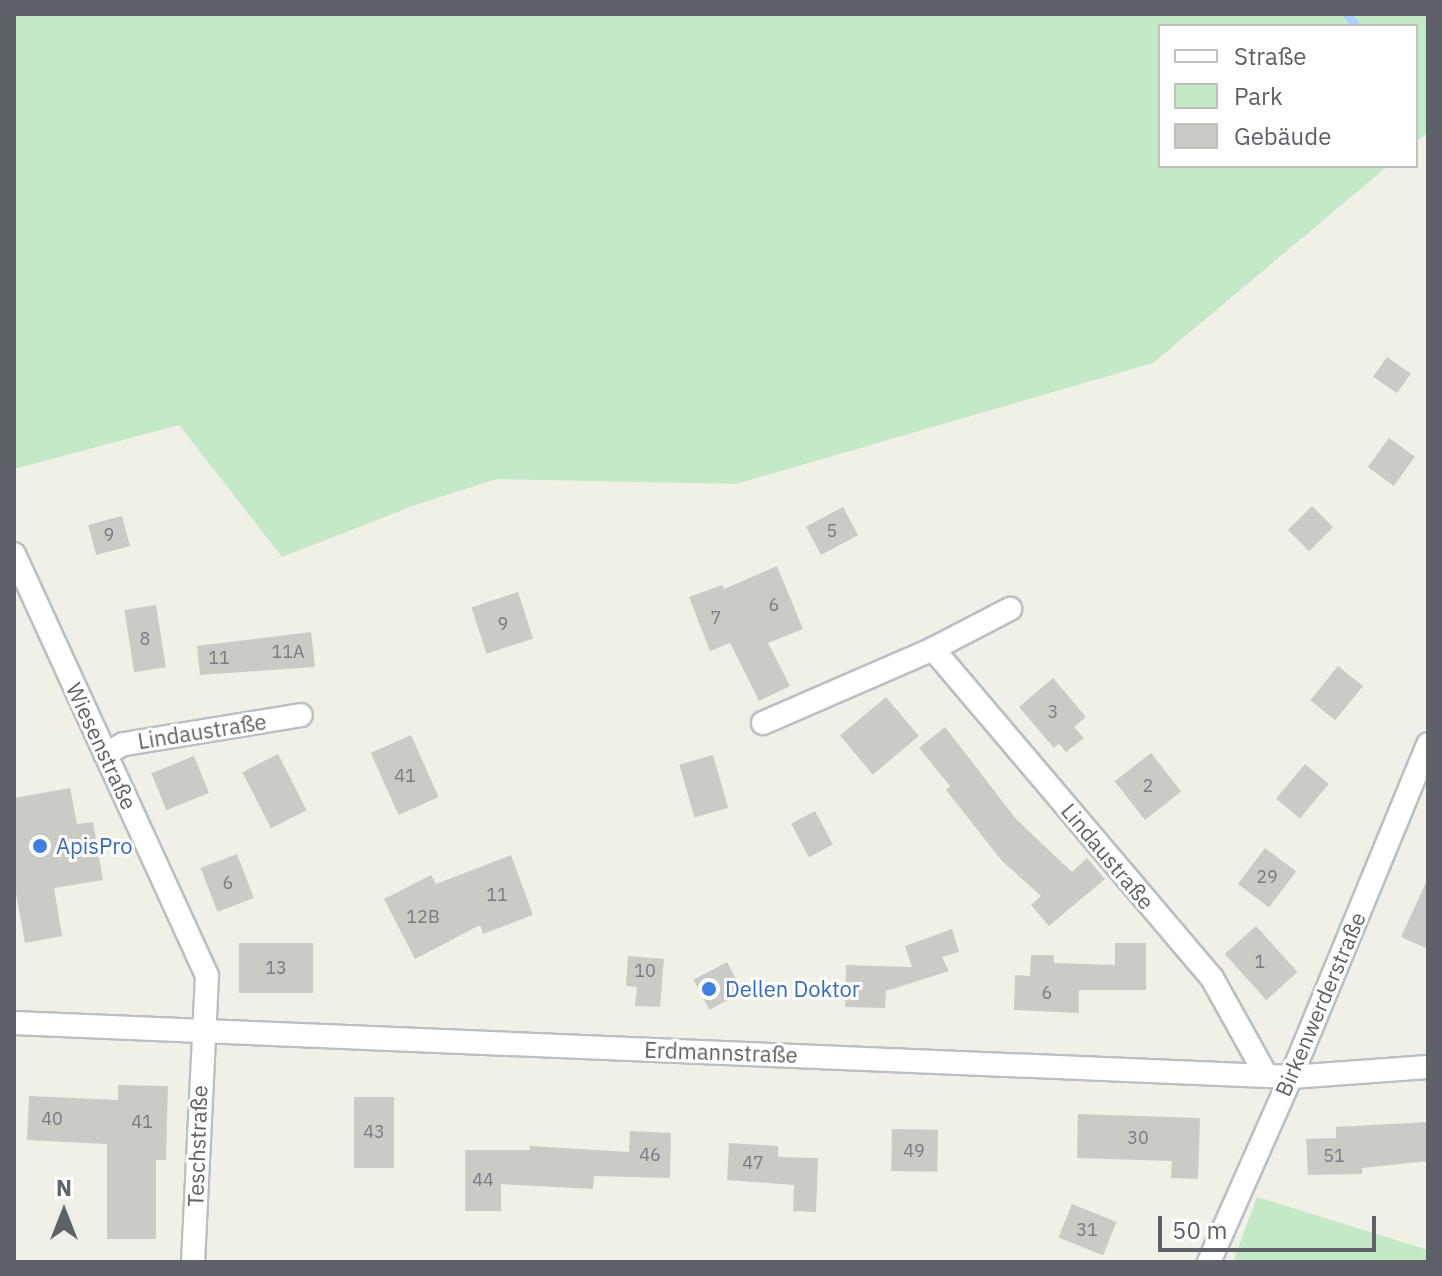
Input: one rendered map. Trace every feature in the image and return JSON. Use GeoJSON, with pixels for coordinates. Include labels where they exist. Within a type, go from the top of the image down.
{"type":"FeatureCollection","features":[{"type":"Feature","properties":{"kind":"street","name":"Wiesenstraße"},"geometry":{"type":"LineString","coordinates":[[14,554],[207,976],[203,1031]]}},
{"type":"Feature","properties":{"kind":"street"},"geometry":{"type":"LineString","coordinates":[[763,723],[933,649],[1010,609]]}},
{"type":"Feature","properties":{"kind":"street","name":"Lindaustraße"},"geometry":{"type":"LineString","coordinates":[[933,649],[1212,978],[1266,1075]]}},
{"type":"Feature","properties":{"kind":"street","name":"Lindaustraße"},"geometry":{"type":"LineString","coordinates":[[105,754],[124,744],[301,715]]}},
{"type":"Feature","properties":{"kind":"street","name":"Birkenwerderstraße"},"geometry":{"type":"LineString","coordinates":[[1209,1262],[1291,1077],[1428,744]]}},
{"type":"Feature","properties":{"kind":"street","name":"Erdmannstraße"},"geometry":{"type":"LineString","coordinates":[[14,1023],[1291,1077],[1428,1067]]}},
{"type":"Feature","properties":{"kind":"street","name":"Teschstraße"},"geometry":{"type":"LineString","coordinates":[[193,1262],[203,1031]]}},
{"type":"Feature","properties":{"kind":"green space"},"geometry":{"type":"Polygon","coordinates":[[[14,14],[1428,14],[1428,132],[1418,140],[1418,24],[1158,24],[1158,168],[1386,168],[1153,363],[736,484],[497,479],[418,504],[282,557],[179,425],[14,469],[14,14]]]}},
{"type":"Feature","properties":{"kind":"green space"},"geometry":{"type":"Polygon","coordinates":[[[1257,1197],[1428,1250],[1428,1262],[1233,1262],[1257,1197]]]}},
{"type":"Feature","properties":{"kind":"building"},"geometry":{"type":"Polygon","coordinates":[[[1387,357],[1411,374],[1397,393],[1373,377],[1387,357]]]}},
{"type":"Feature","properties":{"kind":"building"},"geometry":{"type":"Polygon","coordinates":[[[1389,438],[1415,457],[1394,486],[1368,467],[1389,438]]]}},
{"type":"Feature","properties":{"kind":"building"},"geometry":{"type":"Polygon","coordinates":[[[1312,506],[1333,527],[1309,551],[1288,530],[1312,506]]]}},
{"type":"Feature","properties":{"kind":"building"},"geometry":{"type":"Polygon","coordinates":[[[843,507],[858,535],[821,555],[806,527],[843,507]]]}},
{"type":"Feature","properties":{"kind":"building"},"geometry":{"type":"Polygon","coordinates":[[[122,516],[130,546],[96,555],[88,525],[122,516]]]}},
{"type":"Feature","properties":{"kind":"building"},"geometry":{"type":"Polygon","coordinates":[[[777,566],[803,629],[768,643],[790,686],[759,701],[730,643],[710,651],[689,597],[722,585],[724,589],[777,566]]]}},
{"type":"Feature","properties":{"kind":"building"},"geometry":{"type":"Polygon","coordinates":[[[518,592],[533,639],[487,654],[471,607],[518,592]]]}},
{"type":"Feature","properties":{"kind":"building"},"geometry":{"type":"Polygon","coordinates":[[[156,605],[166,667],[134,672],[124,610],[156,605]]]}},
{"type":"Feature","properties":{"kind":"building"},"geometry":{"type":"Polygon","coordinates":[[[311,632],[315,667],[200,675],[197,646],[311,632]]]}},
{"type":"Feature","properties":{"kind":"building"},"geometry":{"type":"Polygon","coordinates":[[[1338,666],[1363,686],[1335,720],[1310,700],[1338,666]]]}},
{"type":"Feature","properties":{"kind":"building"},"geometry":{"type":"Polygon","coordinates":[[[1053,678],[1086,717],[1074,727],[1084,738],[1066,752],[1059,744],[1054,748],[1019,707],[1053,678]]]}},
{"type":"Feature","properties":{"kind":"building"},"geometry":{"type":"Polygon","coordinates":[[[886,697],[919,736],[873,775],[840,736],[886,697]]]}},
{"type":"Feature","properties":{"kind":"building"},"geometry":{"type":"Polygon","coordinates":[[[945,727],[1016,819],[1072,872],[1087,858],[1105,879],[1049,926],[1031,905],[1041,896],[1002,861],[946,790],[950,786],[919,748],[945,727]]]}},
{"type":"Feature","properties":{"kind":"building"},"geometry":{"type":"Polygon","coordinates":[[[411,735],[439,797],[398,815],[371,753],[411,735]]]}},
{"type":"Feature","properties":{"kind":"building"},"geometry":{"type":"Polygon","coordinates":[[[1151,753],[1181,792],[1145,820],[1115,781],[1151,753]]]}},
{"type":"Feature","properties":{"kind":"building"},"geometry":{"type":"Polygon","coordinates":[[[278,754],[307,810],[271,828],[242,772],[278,754]]]}},
{"type":"Feature","properties":{"kind":"building"},"geometry":{"type":"Polygon","coordinates":[[[713,755],[728,808],[695,818],[679,765],[713,755]]]}},
{"type":"Feature","properties":{"kind":"building"},"geometry":{"type":"Polygon","coordinates":[[[194,756],[209,793],[166,810],[151,773],[194,756]]]}},
{"type":"Feature","properties":{"kind":"building"},"geometry":{"type":"Polygon","coordinates":[[[1305,764],[1329,784],[1300,818],[1276,798],[1305,764]]]}},
{"type":"Feature","properties":{"kind":"building"},"geometry":{"type":"Polygon","coordinates":[[[70,788],[77,824],[93,822],[103,880],[54,888],[62,936],[25,943],[14,883],[14,798],[70,788]]]}},
{"type":"Feature","properties":{"kind":"building"},"geometry":{"type":"Polygon","coordinates":[[[815,811],[833,845],[809,857],[791,824],[815,811]]]}},
{"type":"Feature","properties":{"kind":"building"},"geometry":{"type":"Polygon","coordinates":[[[1265,848],[1296,871],[1269,907],[1238,884],[1265,848]]]}},
{"type":"Feature","properties":{"kind":"building"},"geometry":{"type":"Polygon","coordinates":[[[237,854],[254,898],[217,912],[201,868],[237,854]]]}},
{"type":"Feature","properties":{"kind":"building"},"geometry":{"type":"Polygon","coordinates":[[[511,855],[533,915],[483,934],[480,925],[415,959],[384,899],[431,875],[436,884],[511,855]]]}},
{"type":"Feature","properties":{"kind":"building"},"geometry":{"type":"Polygon","coordinates":[[[1428,878],[1428,949],[1401,937],[1428,878]]]}},
{"type":"Feature","properties":{"kind":"building"},"geometry":{"type":"Polygon","coordinates":[[[1256,926],[1297,972],[1266,1000],[1225,954],[1256,926]]]}},
{"type":"Feature","properties":{"kind":"building"},"geometry":{"type":"Polygon","coordinates":[[[952,929],[959,952],[942,957],[949,971],[886,991],[885,1008],[845,1007],[846,965],[912,967],[905,946],[952,929]]]}},
{"type":"Feature","properties":{"kind":"building"},"geometry":{"type":"Polygon","coordinates":[[[239,943],[313,943],[313,993],[239,993],[239,943]]]}},
{"type":"Feature","properties":{"kind":"building"},"geometry":{"type":"Polygon","coordinates":[[[1115,943],[1146,943],[1146,990],[1079,990],[1079,1013],[1014,1010],[1015,975],[1030,976],[1031,955],[1054,955],[1054,963],[1115,965],[1115,943]]]}},
{"type":"Feature","properties":{"kind":"building"},"geometry":{"type":"Polygon","coordinates":[[[628,956],[664,959],[660,1007],[635,1006],[637,987],[626,986],[628,956]]]}},
{"type":"Feature","properties":{"kind":"building"},"geometry":{"type":"Polygon","coordinates":[[[727,962],[743,992],[709,1010],[693,980],[727,962]]]}},
{"type":"Feature","properties":{"kind":"building"},"geometry":{"type":"Polygon","coordinates":[[[118,1085],[168,1086],[166,1160],[156,1160],[156,1239],[107,1239],[107,1144],[27,1140],[29,1096],[118,1100],[118,1085]]]}},
{"type":"Feature","properties":{"kind":"building"},"geometry":{"type":"Polygon","coordinates":[[[354,1097],[394,1097],[394,1168],[354,1168],[354,1097]]]}},
{"type":"Feature","properties":{"kind":"building"},"geometry":{"type":"Polygon","coordinates":[[[1078,1114],[1200,1118],[1198,1179],[1171,1178],[1172,1161],[1077,1158],[1078,1114]]]}},
{"type":"Feature","properties":{"kind":"building"},"geometry":{"type":"Polygon","coordinates":[[[1428,1122],[1428,1161],[1362,1168],[1362,1174],[1308,1175],[1306,1139],[1336,1138],[1336,1127],[1428,1122]]]}},
{"type":"Feature","properties":{"kind":"building"},"geometry":{"type":"Polygon","coordinates":[[[892,1129],[938,1130],[937,1172],[891,1171],[892,1129]]]}},
{"type":"Feature","properties":{"kind":"building"},"geometry":{"type":"Polygon","coordinates":[[[630,1131],[671,1133],[670,1178],[594,1176],[593,1189],[501,1184],[501,1211],[465,1211],[465,1150],[530,1150],[530,1146],[629,1152],[630,1131]]]}},
{"type":"Feature","properties":{"kind":"building"},"geometry":{"type":"Polygon","coordinates":[[[729,1143],[778,1146],[778,1157],[818,1158],[816,1212],[793,1211],[794,1185],[727,1180],[729,1143]]]}},
{"type":"Feature","properties":{"kind":"building"},"geometry":{"type":"Polygon","coordinates":[[[1072,1204],[1117,1222],[1103,1255],[1059,1237],[1072,1204]]]}},
{"type":"Feature","properties":{"kind":"waterway"},"geometry":{"type":"LineString","coordinates":[[1347,14],[1354,23]]}},
{"type":"Feature","properties":{"kind":"place","name":"ApisPro"},"geometry":{"type":"Point","coordinates":[40,846]}},
{"type":"Feature","properties":{"kind":"place","name":"Dellen Doktor"},"geometry":{"type":"Point","coordinates":[709,989]}}]}
